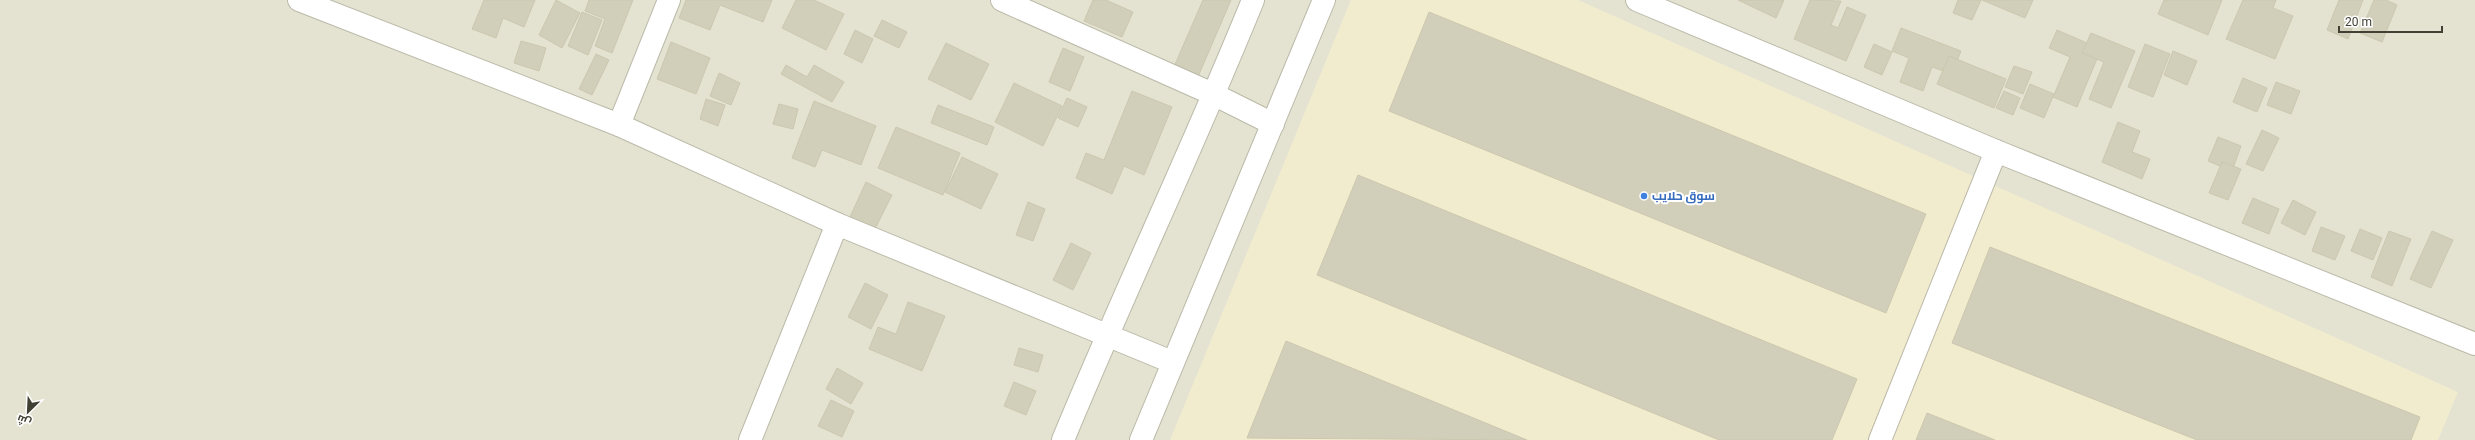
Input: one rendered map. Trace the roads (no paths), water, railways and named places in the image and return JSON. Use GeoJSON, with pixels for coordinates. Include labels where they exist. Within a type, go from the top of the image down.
{"type":"FeatureCollection","features":[{"type":"Feature","properties":{"kind":"street"},"geometry":{"type":"LineString","coordinates":[[299,0],[619,125],[837,224],[1172,362]]}},
{"type":"Feature","properties":{"kind":"street"},"geometry":{"type":"LineString","coordinates":[[619,125],[669,0]]}},
{"type":"Feature","properties":{"kind":"street"},"geometry":{"type":"LineString","coordinates":[[1002,0],[1215,94],[1272,124]]}},
{"type":"Feature","properties":{"kind":"street"},"geometry":{"type":"LineString","coordinates":[[1063,440],[1106,335],[1215,94],[1253,0]]}},
{"type":"Feature","properties":{"kind":"street"},"geometry":{"type":"LineString","coordinates":[[1141,440],[1172,362],[1324,0]]}},
{"type":"Feature","properties":{"kind":"street"},"geometry":{"type":"LineString","coordinates":[[1637,0],[1996,151],[2475,344]]}},
{"type":"Feature","properties":{"kind":"street"},"geometry":{"type":"LineString","coordinates":[[1880,440],[1996,151]]}},
{"type":"Feature","properties":{"kind":"street"},"geometry":{"type":"LineString","coordinates":[[750,440],[837,224]]}},
{"type":"Feature","properties":{"kind":"place","name":"سوق حلايب"},"geometry":{"type":"Point","coordinates":[1644,196]}}]}
